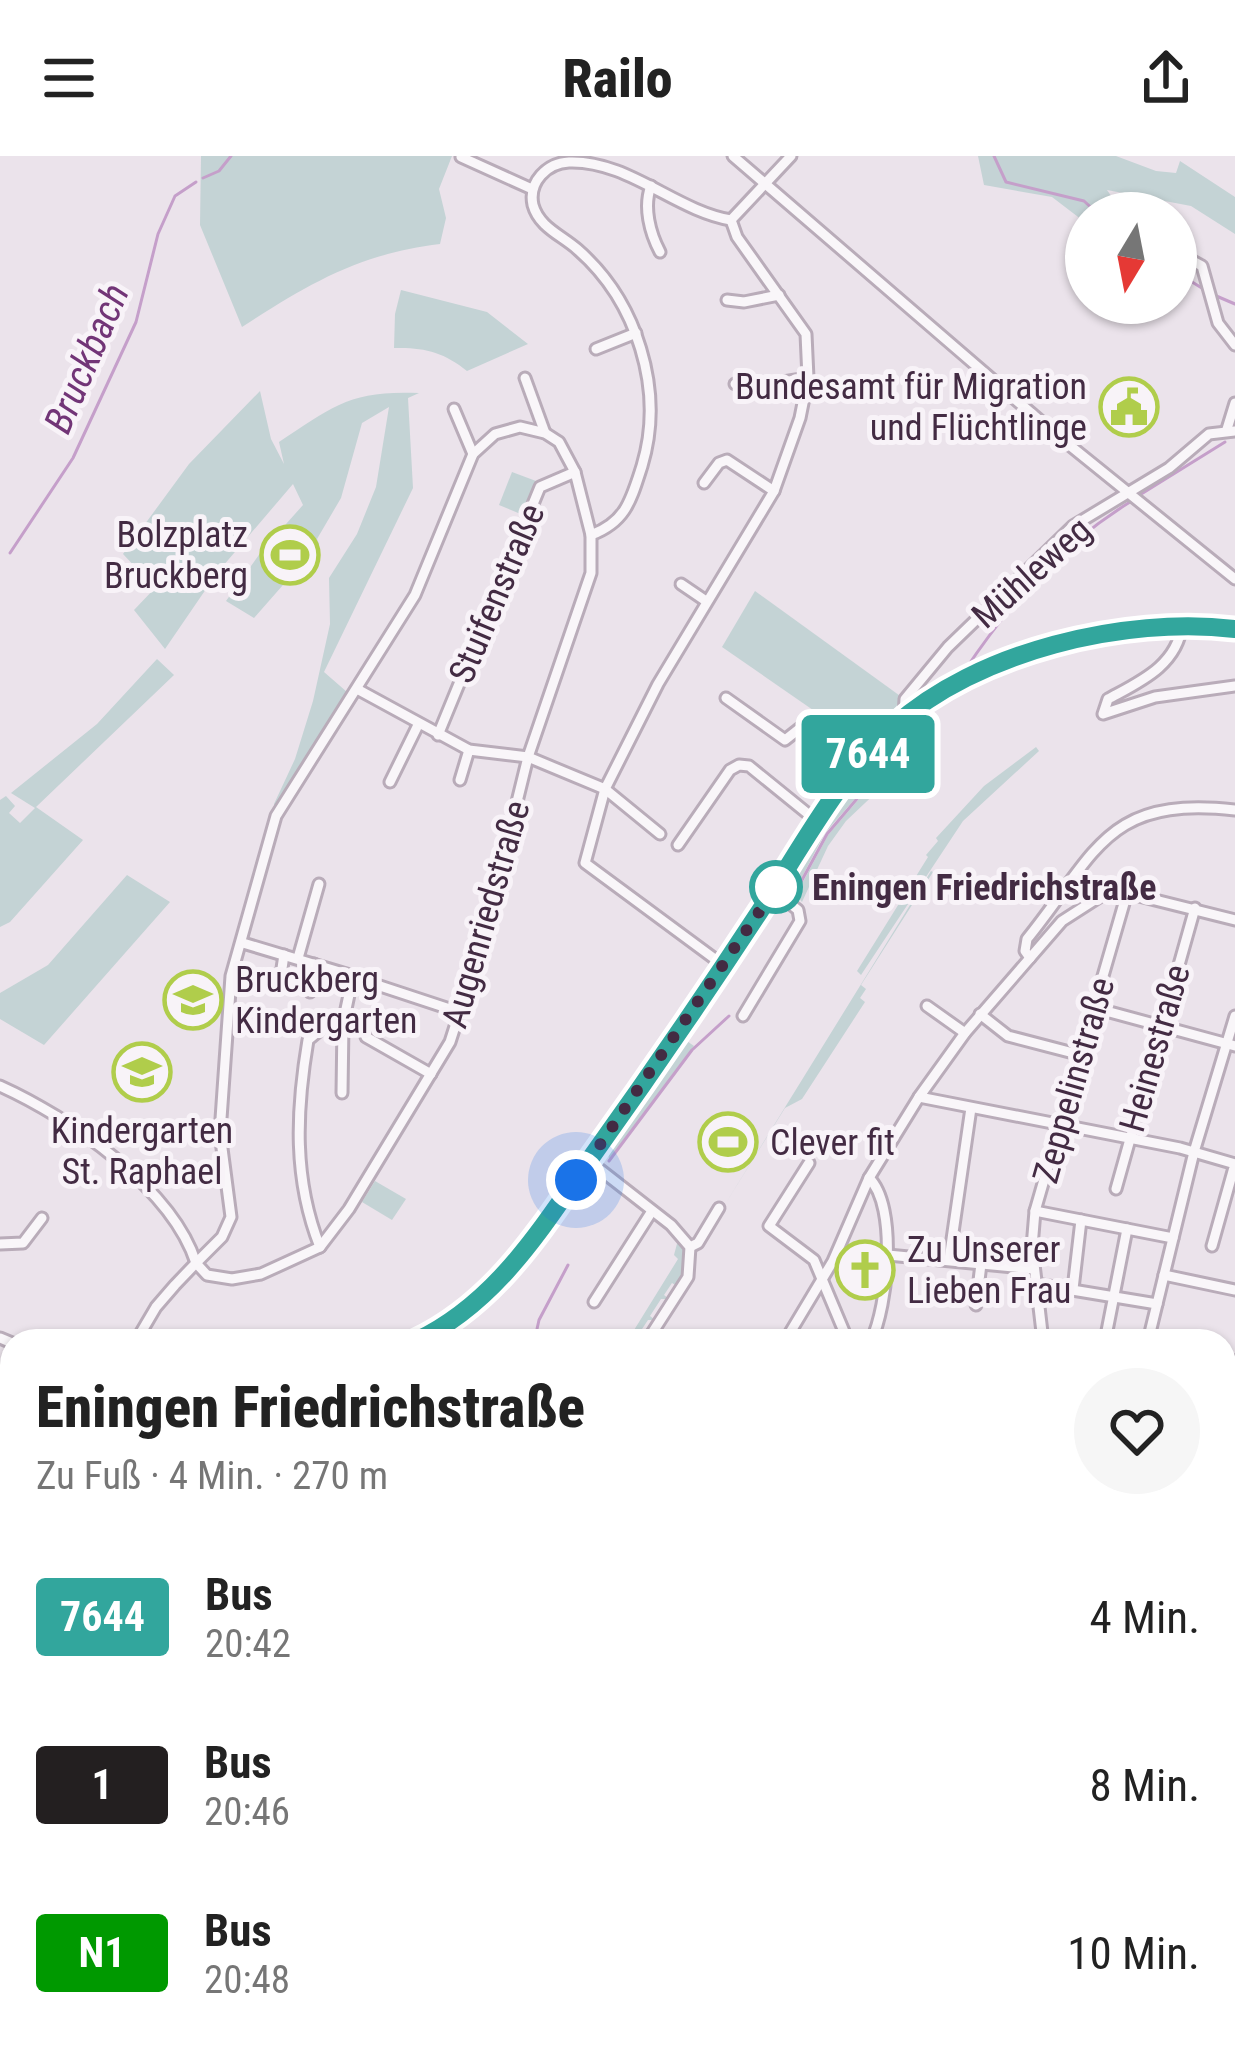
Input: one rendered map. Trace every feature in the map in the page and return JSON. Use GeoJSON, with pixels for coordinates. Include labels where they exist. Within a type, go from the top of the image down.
{"type":"FeatureCollection","features":[{"type":"Feature","properties":{"kind":"main road"},"geometry":{"type":"LineString","coordinates":[[438,1329],[485,1296],[549,1218],[818,822],[860,764],[910,714],[971,676],[1087,638],[1182,625],[1235,629]]}},
{"type":"Feature","properties":{"kind":"street"},"geometry":{"type":"LineString","coordinates":[[734,156],[1235,579]]}},
{"type":"Feature","properties":{"kind":"street"},"geometry":{"type":"LineString","coordinates":[[731,220],[791,156]]}},
{"type":"Feature","properties":{"kind":"street"},"geometry":{"type":"LineString","coordinates":[[461,157],[532,188]]}},
{"type":"Feature","properties":{"kind":"street"},"geometry":{"type":"LineString","coordinates":[[591,535],[614,527],[629,503],[650,435],[649,387],[636,333],[614,288],[578,249],[541,222],[532,188],[544,169],[566,162],[598,165],[710,217],[731,220]]}},
{"type":"Feature","properties":{"kind":"street"},"geometry":{"type":"LineString","coordinates":[[651,186],[646,201],[652,238],[660,252]]}},
{"type":"Feature","properties":{"kind":"street"},"geometry":{"type":"LineString","coordinates":[[723,964],[598,877],[585,863],[604,789],[638,719],[774,491],[800,418],[808,378],[806,334],[737,237],[731,220]]}},
{"type":"Feature","properties":{"kind":"street"},"geometry":{"type":"LineString","coordinates":[[1197,263],[1202,266],[1218,323],[1235,345]]}},
{"type":"Feature","properties":{"kind":"street"},"geometry":{"type":"LineString","coordinates":[[728,300],[779,295]]}},
{"type":"Feature","properties":{"kind":"street"},"geometry":{"type":"LineString","coordinates":[[596,349],[636,333]]}},
{"type":"Feature","properties":{"kind":"street","name":"Augenriedstraße"},"geometry":{"type":"LineString","coordinates":[[196,1263],[207,1275],[232,1279],[261,1274],[320,1247],[349,1209],[431,1074],[462,1012],[528,757],[591,573],[591,535],[575,472],[559,442],[544,433],[525,378]]}},
{"type":"Feature","properties":{"kind":"street"},"geometry":{"type":"LineString","coordinates":[[735,384],[752,387],[808,378]]}},
{"type":"Feature","properties":{"kind":"street","name":"Mühleweg"},"geometry":{"type":"LineString","coordinates":[[910,714],[905,699],[914,686],[1073,526],[1169,468],[1210,434],[1231,430],[1235,403]]}},
{"type":"Feature","properties":{"kind":"street"},"geometry":{"type":"LineString","coordinates":[[454,409],[473,454]]}},
{"type":"Feature","properties":{"kind":"street"},"geometry":{"type":"LineString","coordinates":[[143,1329],[156,1307],[222,1237],[230,1217],[220,1133],[231,976],[276,816],[415,595],[473,454],[495,434],[520,427],[544,433]]}},
{"type":"Feature","properties":{"kind":"street"},"geometry":{"type":"LineString","coordinates":[[704,483],[727,460],[774,491]]}},
{"type":"Feature","properties":{"kind":"street","name":"Stuifenstraße"},"geometry":{"type":"LineString","coordinates":[[438,735],[540,487],[575,472]]}},
{"type":"Feature","properties":{"kind":"street"},"geometry":{"type":"LineString","coordinates":[[681,584],[706,601]]}},
{"type":"Feature","properties":{"kind":"street"},"geometry":{"type":"LineString","coordinates":[[1182,625],[1179,640],[1159,668],[1142,683],[1108,698],[1103,714],[1155,697],[1235,686]]}},
{"type":"Feature","properties":{"kind":"street"},"geometry":{"type":"LineString","coordinates":[[357,689],[470,750],[528,757],[604,789],[660,834]]}},
{"type":"Feature","properties":{"kind":"street"},"geometry":{"type":"LineString","coordinates":[[727,698],[785,740],[804,725],[860,764]]}},
{"type":"Feature","properties":{"kind":"street"},"geometry":{"type":"LineString","coordinates":[[390,782],[418,724]]}},
{"type":"Feature","properties":{"kind":"street"},"geometry":{"type":"LineString","coordinates":[[460,780],[470,750]]}},
{"type":"Feature","properties":{"kind":"street"},"geometry":{"type":"LineString","coordinates":[[678,845],[728,772],[739,765],[749,766],[818,822]]}},
{"type":"Feature","properties":{"kind":"street"},"geometry":{"type":"LineString","coordinates":[[1030,958],[1025,951],[1027,939],[1094,850],[1118,826],[1172,808],[1235,810]]}},
{"type":"Feature","properties":{"kind":"street"},"geometry":{"type":"LineString","coordinates":[[298,958],[319,884]]}},
{"type":"Feature","properties":{"kind":"street"},"geometry":{"type":"LineString","coordinates":[[743,1016],[800,921],[798,910],[773,890]]}},
{"type":"Feature","properties":{"kind":"street"},"geometry":{"type":"LineString","coordinates":[[792,1329],[821,1281],[869,1178],[919,1097],[964,1033],[1078,908],[1104,894],[1127,893],[1235,920]]}},
{"type":"Feature","properties":{"kind":"street","name":"Zeppelinstraße"},"geometry":{"type":"LineString","coordinates":[[1042,1329],[1032,1239],[1035,1211],[1127,893]]}},
{"type":"Feature","properties":{"kind":"street","name":"Heinestraße"},"geometry":{"type":"LineString","coordinates":[[1116,1189],[1195,908]]}},
{"type":"Feature","properties":{"kind":"street"},"geometry":{"type":"LineString","coordinates":[[243,943],[353,976],[343,1023],[342,1093]]}},
{"type":"Feature","properties":{"kind":"street"},"geometry":{"type":"LineString","coordinates":[[279,988],[284,955]]}},
{"type":"Feature","properties":{"kind":"street"},"geometry":{"type":"LineString","coordinates":[[310,992],[314,964]]}},
{"type":"Feature","properties":{"kind":"street"},"geometry":{"type":"LineString","coordinates":[[371,983],[462,1012]]}},
{"type":"Feature","properties":{"kind":"street"},"geometry":{"type":"LineString","coordinates":[[927,1006],[964,1033]]}},
{"type":"Feature","properties":{"kind":"street"},"geometry":{"type":"LineString","coordinates":[[1095,1008],[1231,1045]]}},
{"type":"Feature","properties":{"kind":"street"},"geometry":{"type":"LineString","coordinates":[[980,1014],[1008,1036],[1081,1055]]}},
{"type":"Feature","properties":{"kind":"street"},"geometry":{"type":"LineString","coordinates":[[1151,1329],[1194,1152],[1231,1045],[1235,1016]]}},
{"type":"Feature","properties":{"kind":"street"},"geometry":{"type":"LineString","coordinates":[[320,1247],[307,1214],[298,1150],[300,1088],[308,1040],[331,1021],[343,1023]]}},
{"type":"Feature","properties":{"kind":"street"},"geometry":{"type":"LineString","coordinates":[[366,1037],[431,1074]]}},
{"type":"Feature","properties":{"kind":"street"},"geometry":{"type":"LineString","coordinates":[[0,1086],[52,1112],[118,1163],[169,1213],[196,1263]]}},
{"type":"Feature","properties":{"kind":"street"},"geometry":{"type":"LineString","coordinates":[[919,1097],[1235,1164],[1212,1246]]}},
{"type":"Feature","properties":{"kind":"street"},"geometry":{"type":"LineString","coordinates":[[949,1260],[971,1108]]}},
{"type":"Feature","properties":{"kind":"street"},"geometry":{"type":"LineString","coordinates":[[589,1161],[690,1247],[688,1277],[655,1329]]}},
{"type":"Feature","properties":{"kind":"street"},"geometry":{"type":"LineString","coordinates":[[808,1162],[769,1226],[814,1260],[843,1329]]}},
{"type":"Feature","properties":{"kind":"street"},"geometry":{"type":"LineString","coordinates":[[869,1178],[880,1192],[888,1256],[883,1309],[876,1329]]}},
{"type":"Feature","properties":{"kind":"street"},"geometry":{"type":"LineString","coordinates":[[690,1247],[698,1243],[719,1208]]}},
{"type":"Feature","properties":{"kind":"street"},"geometry":{"type":"LineString","coordinates":[[594,1302],[652,1210]]}},
{"type":"Feature","properties":{"kind":"street"},"geometry":{"type":"LineString","coordinates":[[1035,1211],[1173,1238]]}},
{"type":"Feature","properties":{"kind":"street"},"geometry":{"type":"LineString","coordinates":[[0,1244],[23,1243],[42,1218]]}},
{"type":"Feature","properties":{"kind":"street"},"geometry":{"type":"LineString","coordinates":[[1073,1289],[1081,1220]]}},
{"type":"Feature","properties":{"kind":"street"},"geometry":{"type":"LineString","coordinates":[[1107,1329],[1126,1229]]}},
{"type":"Feature","properties":{"kind":"street"},"geometry":{"type":"LineString","coordinates":[[888,1256],[1034,1269]]}},
{"type":"Feature","properties":{"kind":"street"},"geometry":{"type":"LineString","coordinates":[[976,1305],[981,1264]]}},
{"type":"Feature","properties":{"kind":"street"},"geometry":{"type":"LineString","coordinates":[[1164,1275],[1235,1290]]}},
{"type":"Feature","properties":{"kind":"street"},"geometry":{"type":"LineString","coordinates":[[1036,1284],[1156,1304]]}},
{"type":"Feature","properties":{"kind":"shaded area"},"geometry":{"type":"Polygon","coordinates":[[[201,156],[452,156],[439,189],[446,218],[440,244],[384,255],[336,273],[242,327],[200,225],[201,156]]]}},
{"type":"Feature","properties":{"kind":"shaded area"},"geometry":{"type":"Polygon","coordinates":[[[978,156],[1116,156],[1176,173],[1180,161],[1235,197],[1235,234],[1197,210],[1197,192],[1065,192],[1065,207],[1052,197],[984,185],[978,156]]]}},
{"type":"Feature","properties":{"kind":"shaded area"},"geometry":{"type":"Polygon","coordinates":[[[401,290],[487,312],[528,344],[467,371],[433,352],[394,348],[401,290]]]}},
{"type":"Feature","properties":{"kind":"shaded area"},"geometry":{"type":"Polygon","coordinates":[[[260,391],[271,439],[284,464],[279,442],[329,410],[376,394],[419,393],[408,398],[413,488],[324,672],[347,692],[275,810],[313,701],[330,624],[329,578],[357,534],[376,487],[389,407],[362,423],[341,498],[317,539],[319,544],[254,618],[226,601],[303,505],[293,484],[217,573],[165,649],[134,610],[155,588],[123,554],[189,464],[260,391]]]}},
{"type":"Feature","properties":{"kind":"shaded area"},"geometry":{"type":"Polygon","coordinates":[[[512,472],[536,481],[523,515],[499,505],[512,472]]]}},
{"type":"Feature","properties":{"kind":"shaded area"},"geometry":{"type":"Polygon","coordinates":[[[755,591],[903,698],[865,746],[722,647],[755,591]]]}},
{"type":"Feature","properties":{"kind":"shaded area"},"geometry":{"type":"Polygon","coordinates":[[[157,659],[174,675],[36,807],[83,840],[10,922],[0,927],[0,800],[6,796],[15,806],[9,813],[20,823],[35,808],[11,793],[97,724],[157,659]]]}},
{"type":"Feature","properties":{"kind":"shaded area"},"geometry":{"type":"Polygon","coordinates":[[[1036,747],[1039,751],[963,821],[861,975],[857,971],[936,838],[984,786],[1036,747]]]}},
{"type":"Feature","properties":{"kind":"shaded area"},"geometry":{"type":"Polygon","coordinates":[[[863,772],[875,776],[825,833],[792,896],[787,889],[794,875],[863,772]]]}},
{"type":"Feature","properties":{"kind":"shaded area"},"geometry":{"type":"Polygon","coordinates":[[[877,778],[884,785],[846,821],[828,846],[802,902],[796,895],[828,835],[877,778]]]}},
{"type":"Feature","properties":{"kind":"shaded area"},"geometry":{"type":"Polygon","coordinates":[[[931,871],[861,985],[866,989],[860,998],[865,1002],[802,1099],[785,1108],[724,1206],[931,871]]]}},
{"type":"Feature","properties":{"kind":"shaded area"},"geometry":{"type":"Polygon","coordinates":[[[127,875],[170,902],[44,1045],[0,1019],[0,993],[48,965],[127,875]]]}},
{"type":"Feature","properties":{"kind":"shaded area"},"geometry":{"type":"Polygon","coordinates":[[[684,1039],[694,1046],[609,1159],[608,1150],[684,1039]]]}},
{"type":"Feature","properties":{"kind":"shaded area"},"geometry":{"type":"Polygon","coordinates":[[[375,1181],[406,1199],[392,1220],[362,1202],[375,1181]]]}},
{"type":"Feature","properties":{"kind":"shaded area"},"geometry":{"type":"Polygon","coordinates":[[[678,1240],[685,1258],[677,1286],[672,1283],[664,1295],[669,1299],[661,1299],[650,1316],[655,1320],[635,1329],[678,1259],[674,1255],[678,1240]]]}},
{"type":"Feature","properties":{"kind":"waterway","name":"Bruckbach"},"geometry":{"type":"LineString","coordinates":[[203,178],[219,171],[231,156]]}},
{"type":"Feature","properties":{"kind":"waterway"},"geometry":{"type":"LineString","coordinates":[[994,156],[1006,182],[1065,196]]}},
{"type":"Feature","properties":{"kind":"waterway","name":"Bruckbach"},"geometry":{"type":"LineString","coordinates":[[10,553],[73,458],[136,322],[158,234],[175,196],[196,182]]}},
{"type":"Feature","properties":{"kind":"waterway"},"geometry":{"type":"LineString","coordinates":[[1197,285],[1205,290]]}},
{"type":"Feature","properties":{"kind":"waterway"},"geometry":{"type":"LineString","coordinates":[[1214,295],[1235,304]]}},
{"type":"Feature","properties":{"kind":"waterway"},"geometry":{"type":"LineString","coordinates":[[1138,496],[1225,442]]}},
{"type":"Feature","properties":{"kind":"waterway"},"geometry":{"type":"LineString","coordinates":[[963,673],[1037,578],[1080,538],[1130,502]]}},
{"type":"Feature","properties":{"kind":"waterway"},"geometry":{"type":"LineString","coordinates":[[795,893],[827,834],[942,699]]}},
{"type":"Feature","properties":{"kind":"waterway"},"geometry":{"type":"LineString","coordinates":[[609,1161],[692,1050],[729,1016]]}},
{"type":"Feature","properties":{"kind":"waterway"},"geometry":{"type":"LineString","coordinates":[[537,1329],[568,1265]]}},
{"type":"Feature","properties":{"kind":"bus line","name":"7644"},"geometry":{"type":"LineString","coordinates":[[438,1329],[478,1304],[549,1218],[818,822],[891,728],[971,676],[1060,645],[1168,626],[1235,629]]}},
{"type":"Feature","properties":{"kind":"place","name":"Bundesamt für Migration und Flüchtlinge"},"geometry":{"type":"Point","coordinates":[1129,407]}},
{"type":"Feature","properties":{"kind":"place","name":"Bolzplatz Bruckberg"},"geometry":{"type":"Point","coordinates":[290,555]}},
{"type":"Feature","properties":{"kind":"place","name":"Eningen Friedrichstraße"},"geometry":{"type":"Point","coordinates":[776,887]}},
{"type":"Feature","properties":{"kind":"place","name":"Bruckberg Kindergarten"},"geometry":{"type":"Point","coordinates":[193,1000]}},
{"type":"Feature","properties":{"kind":"place","name":"Kindergarten St. Raphael"},"geometry":{"type":"Point","coordinates":[142,1072]}},
{"type":"Feature","properties":{"kind":"place","name":"Clever fit"},"geometry":{"type":"Point","coordinates":[728,1142]}},
{"type":"Feature","properties":{"kind":"place","name":"Zu Unserer Lieben Frau"},"geometry":{"type":"Point","coordinates":[865,1270]}},
{"type":"Feature","properties":{"kind":"route"},"geometry":{"type":"LineString","coordinates":[[576,1180],[776,887]]}}]}
